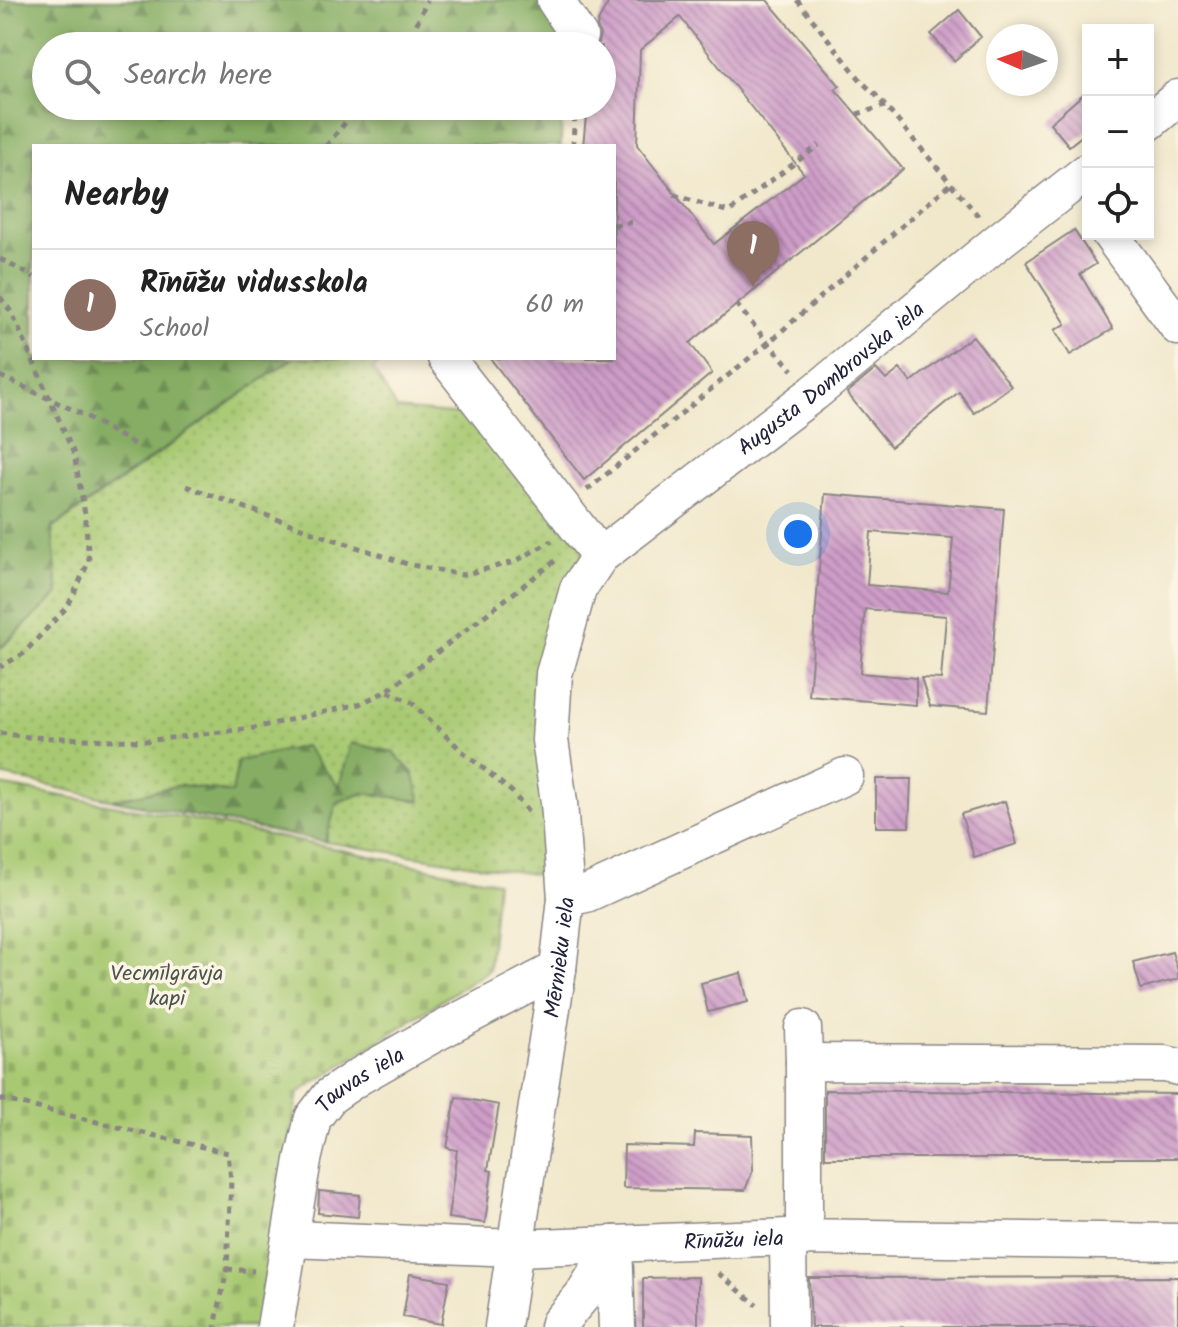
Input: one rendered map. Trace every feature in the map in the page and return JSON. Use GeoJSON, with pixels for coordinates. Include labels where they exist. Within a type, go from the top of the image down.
{"type":"FeatureCollection","features":[{"type":"Feature","properties":{"kind":"street"},"geometry":{"type":"LineString","coordinates":[[555,0],[576,32]]}},
{"type":"Feature","properties":{"kind":"street"},"geometry":{"type":"LineString","coordinates":[[1154,118],[1178,98]]}},
{"type":"Feature","properties":{"kind":"street","name":"Augusta Dombrovska iela"},"geometry":{"type":"LineString","coordinates":[[578,589],[582,532],[814,393],[1000,240],[1082,187]]}},
{"type":"Feature","properties":{"kind":"street"},"geometry":{"type":"LineString","coordinates":[[1114,240],[1178,327]]}},
{"type":"Feature","properties":{"kind":"street"},"geometry":{"type":"LineString","coordinates":[[448,360],[582,532]]}},
{"type":"Feature","properties":{"kind":"street","name":"Mērnieku iela"},"geometry":{"type":"LineString","coordinates":[[503,1327],[558,969],[566,898],[559,802],[550,740],[554,674],[578,589]]}},
{"type":"Feature","properties":{"kind":"street"},"geometry":{"type":"LineString","coordinates":[[566,898],[586,894],[845,776]]}},
{"type":"Feature","properties":{"kind":"street","name":"Tauvas iela"},"geometry":{"type":"LineString","coordinates":[[275,1327],[313,1118],[330,1096],[430,1036],[558,969]]}},
{"type":"Feature","properties":{"kind":"street"},"geometry":{"type":"LineString","coordinates":[[774,1318],[796,1238],[804,1045],[1178,1067]]}},
{"type":"Feature","properties":{"kind":"street","name":"Rīnūžu iela"},"geometry":{"type":"LineString","coordinates":[[290,1239],[516,1248],[796,1238],[1178,1242]]}},
{"type":"Feature","properties":{"kind":"street"},"geometry":{"type":"LineString","coordinates":[[558,1327],[583,1295],[614,1244]]}},
{"type":"Feature","properties":{"kind":"street"},"geometry":{"type":"LineString","coordinates":[[614,1244],[617,1327]]}},
{"type":"Feature","properties":{"kind":"path"},"geometry":{"type":"LineString","coordinates":[[413,32],[427,0]]}},
{"type":"Feature","properties":{"kind":"path"},"geometry":{"type":"LineString","coordinates":[[797,0],[863,83],[1000,240]]}},
{"type":"Feature","properties":{"kind":"path"},"geometry":{"type":"LineString","coordinates":[[857,114],[885,106]]}},
{"type":"Feature","properties":{"kind":"path"},"geometry":{"type":"LineString","coordinates":[[328,144],[347,120]]}},
{"type":"Feature","properties":{"kind":"path"},"geometry":{"type":"LineString","coordinates":[[573,144],[574,120]]}},
{"type":"Feature","properties":{"kind":"path"},"geometry":{"type":"LineString","coordinates":[[674,195],[729,212],[819,145]]}},
{"type":"Feature","properties":{"kind":"path"},"geometry":{"type":"LineString","coordinates":[[0,733],[27,737],[145,741],[254,728],[359,704],[387,691],[538,572],[582,532],[768,343],[950,184]]}},
{"type":"Feature","properties":{"kind":"path"},"geometry":{"type":"LineString","coordinates":[[616,225],[634,222]]}},
{"type":"Feature","properties":{"kind":"path"},"geometry":{"type":"LineString","coordinates":[[0,259],[32,276]]}},
{"type":"Feature","properties":{"kind":"path"},"geometry":{"type":"LineString","coordinates":[[0,297],[12,313],[32,358]]}},
{"type":"Feature","properties":{"kind":"path"},"geometry":{"type":"LineString","coordinates":[[736,304],[793,369]]}},
{"type":"Feature","properties":{"kind":"path"},"geometry":{"type":"LineString","coordinates":[[0,667],[23,654],[68,606],[89,561],[85,514],[74,454],[33,360]]}},
{"type":"Feature","properties":{"kind":"path"},"geometry":{"type":"LineString","coordinates":[[0,376],[84,415],[137,446]]}},
{"type":"Feature","properties":{"kind":"path"},"geometry":{"type":"LineString","coordinates":[[186,486],[407,564],[462,575],[514,562],[582,532]]}},
{"type":"Feature","properties":{"kind":"path"},"geometry":{"type":"LineString","coordinates":[[387,691],[411,702],[462,751],[512,792],[534,819]]}},
{"type":"Feature","properties":{"kind":"path"},"geometry":{"type":"LineString","coordinates":[[0,1099],[228,1153],[231,1180],[227,1269],[215,1327]]}},
{"type":"Feature","properties":{"kind":"path"},"geometry":{"type":"LineString","coordinates":[[717,1272],[774,1318]]}},
{"type":"Feature","properties":{"kind":"green space"},"geometry":{"type":"Polygon","coordinates":[[[0,0],[540,0],[557,32],[32,32],[32,120],[562,120],[561,144],[32,144],[32,360],[290,360],[52,528],[58,594],[0,648],[0,0]]]}},
{"type":"Feature","properties":{"kind":"green space"},"geometry":{"type":"Polygon","coordinates":[[[290,360],[384,360],[373,369],[397,409],[474,416],[586,539],[554,674],[565,879],[325,842],[337,802],[364,793],[419,801],[393,752],[352,744],[339,788],[305,746],[238,761],[233,793],[181,785],[113,800],[0,775],[0,649],[58,594],[52,529],[290,360]]]}},
{"type":"Feature","properties":{"kind":"green space"},"geometry":{"type":"Polygon","coordinates":[[[351,743],[393,752],[413,773],[421,801],[364,793],[337,802],[325,842],[113,800],[181,785],[232,793],[238,761],[305,746],[339,787],[351,743]]]}},
{"type":"Feature","properties":{"kind":"green space","name":"Vecmīlgrāvja kapi"},"geometry":{"type":"Polygon","coordinates":[[[0,785],[185,818],[497,882],[489,970],[298,1093],[257,1327],[0,1327],[0,785]]]}},
{"type":"Feature","properties":{"kind":"building"},"geometry":{"type":"Polygon","coordinates":[[[610,0],[767,0],[840,86],[835,89],[903,169],[690,343],[712,373],[584,480],[492,360],[616,360],[616,144],[583,144],[586,120],[616,120],[616,32],[599,32],[597,26],[610,0]],[[680,17],[640,50],[637,145],[714,244],[804,174],[680,17]]]}},
{"type":"Feature","properties":{"kind":"building"},"geometry":{"type":"Polygon","coordinates":[[[959,10],[981,37],[954,61],[931,34],[959,10]]]}},
{"type":"Feature","properties":{"kind":"building"},"geometry":{"type":"Polygon","coordinates":[[[1082,95],[1082,136],[1069,146],[1050,123],[1082,95]]]}},
{"type":"Feature","properties":{"kind":"building"},"geometry":{"type":"Polygon","coordinates":[[[1074,230],[1096,264],[1080,274],[1113,329],[1070,355],[1055,330],[1066,324],[1026,262],[1074,230]]]}},
{"type":"Feature","properties":{"kind":"building"},"geometry":{"type":"Polygon","coordinates":[[[973,336],[1011,386],[974,413],[959,392],[891,447],[847,393],[876,369],[886,380],[900,369],[911,382],[973,336]]]}},
{"type":"Feature","properties":{"kind":"building"},"geometry":{"type":"Polygon","coordinates":[[[825,494],[1004,509],[988,711],[930,706],[921,678],[941,679],[946,616],[865,609],[860,673],[916,678],[916,705],[809,696],[825,494]],[[871,532],[867,585],[948,592],[953,538],[871,532]]]}},
{"type":"Feature","properties":{"kind":"building"},"geometry":{"type":"Polygon","coordinates":[[[876,779],[911,779],[909,827],[876,827],[876,779]]]}},
{"type":"Feature","properties":{"kind":"building"},"geometry":{"type":"Polygon","coordinates":[[[1005,801],[1017,844],[974,857],[961,814],[1005,801]]]}},
{"type":"Feature","properties":{"kind":"building"},"geometry":{"type":"Polygon","coordinates":[[[1172,952],[1178,979],[1141,989],[1133,962],[1172,952]]]}},
{"type":"Feature","properties":{"kind":"building"},"geometry":{"type":"Polygon","coordinates":[[[741,973],[748,1002],[708,1012],[701,983],[741,973]]]}},
{"type":"Feature","properties":{"kind":"building"},"geometry":{"type":"Polygon","coordinates":[[[825,1090],[1178,1094],[1178,1158],[825,1158],[825,1090]]]}},
{"type":"Feature","properties":{"kind":"building"},"geometry":{"type":"Polygon","coordinates":[[[456,1097],[499,1105],[488,1170],[492,1171],[485,1223],[448,1218],[457,1150],[447,1148],[456,1097]]]}},
{"type":"Feature","properties":{"kind":"building"},"geometry":{"type":"Polygon","coordinates":[[[695,1133],[752,1135],[753,1170],[745,1190],[623,1188],[624,1145],[694,1147],[695,1133]]]}},
{"type":"Feature","properties":{"kind":"building"},"geometry":{"type":"Polygon","coordinates":[[[319,1191],[360,1195],[358,1217],[318,1213],[319,1191]]]}},
{"type":"Feature","properties":{"kind":"building"},"geometry":{"type":"Polygon","coordinates":[[[410,1274],[449,1281],[441,1324],[403,1317],[410,1274]]]}},
{"type":"Feature","properties":{"kind":"building"},"geometry":{"type":"Polygon","coordinates":[[[698,1277],[698,1327],[643,1327],[643,1278],[698,1277]]]}},
{"type":"Feature","properties":{"kind":"building"},"geometry":{"type":"Polygon","coordinates":[[[1178,1277],[1178,1327],[811,1327],[809,1278],[1178,1277]]]}},
{"type":"Feature","properties":{"kind":"place","name":"Rīnūžu vidusskola"},"geometry":{"type":"Point","coordinates":[753,287]}}]}
